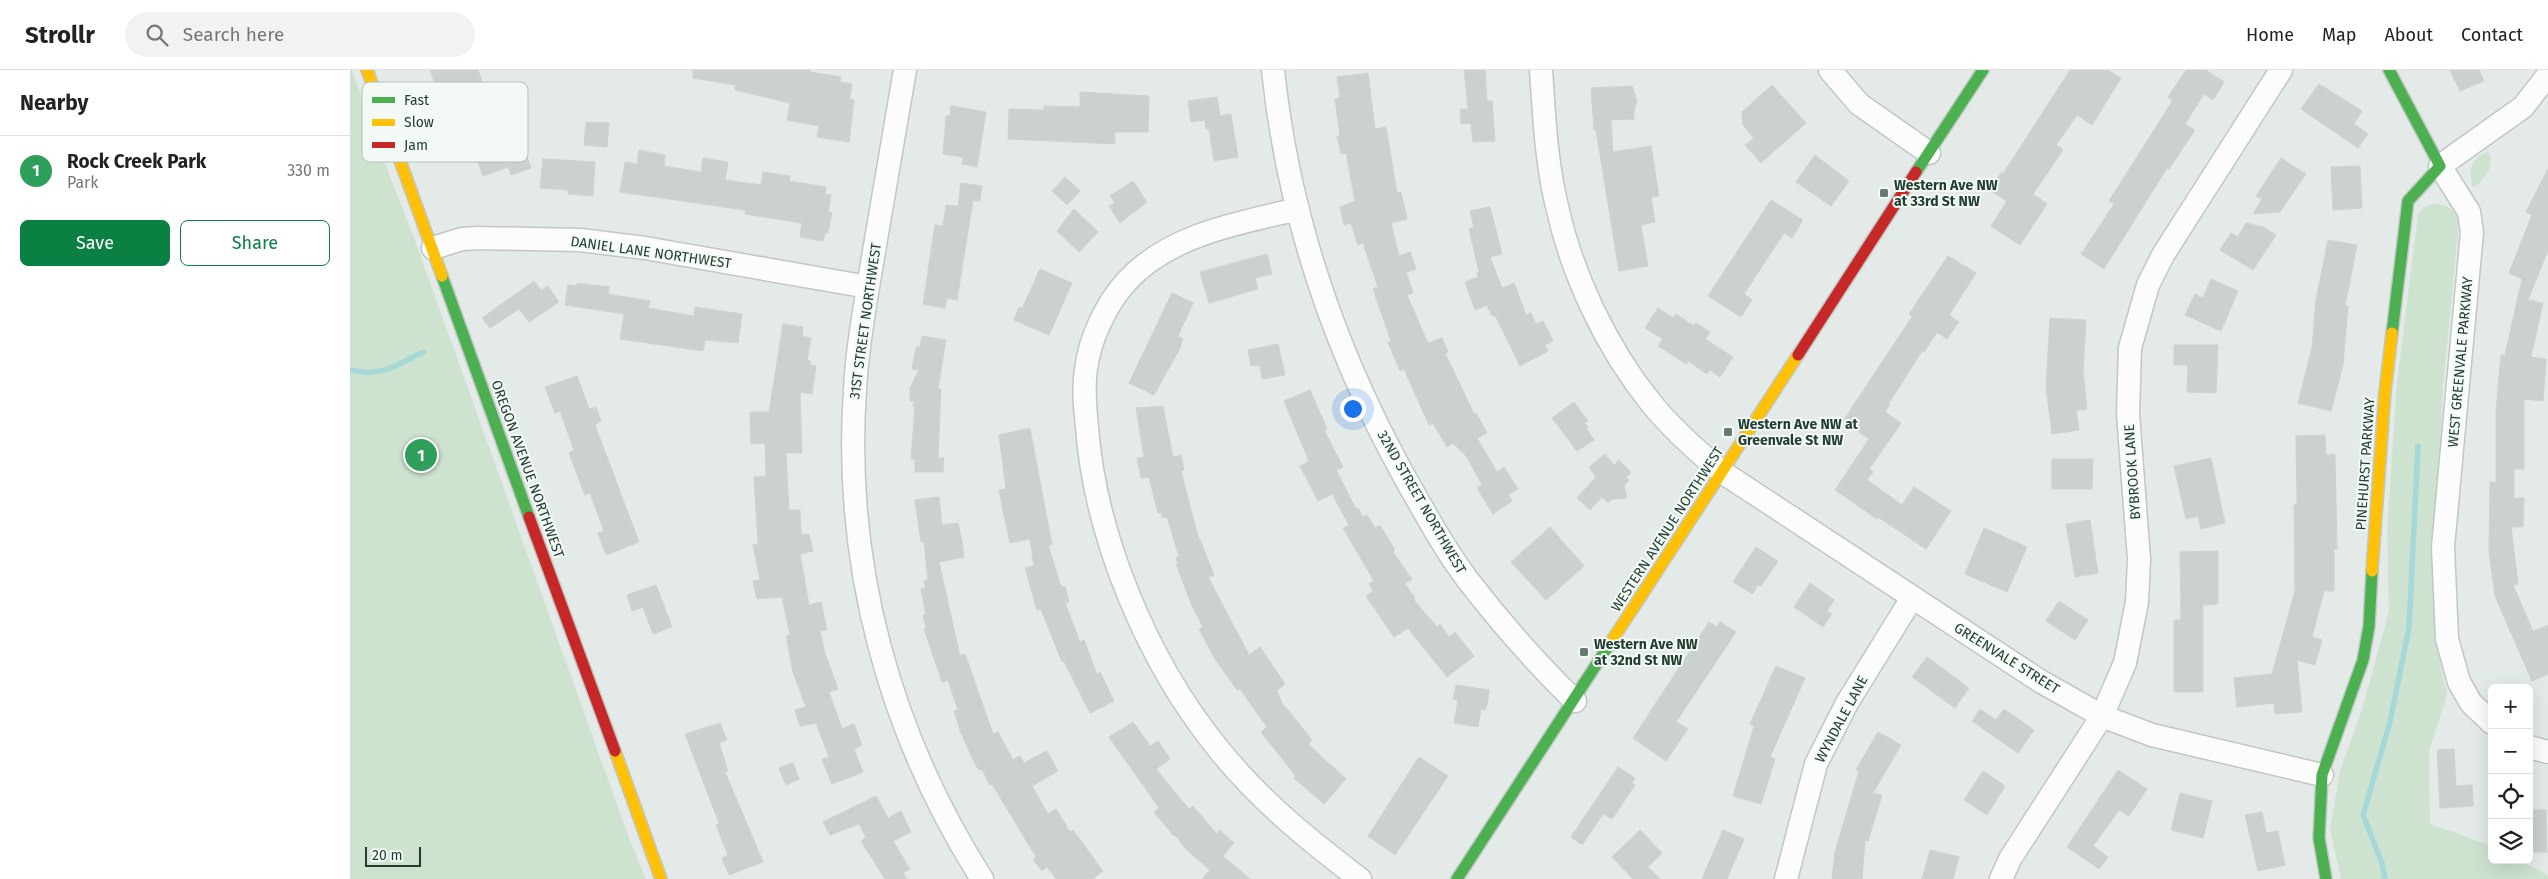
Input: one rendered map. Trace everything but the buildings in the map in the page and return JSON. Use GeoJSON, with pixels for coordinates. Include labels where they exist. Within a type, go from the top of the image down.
{"type":"FeatureCollection","features":[{"type":"Feature","properties":{"kind":"street","name":"OREGON AVENUE NORTHWEST"},"geometry":{"type":"LineString","coordinates":[[367,70],[371,82]]}},
{"type":"Feature","properties":{"kind":"street","name":"31ST STREET NORTHWEST"},"geometry":{"type":"LineString","coordinates":[[904,70],[857,360],[852,446],[856,528],[866,592],[882,659],[914,750],[936,801],[982,879]]}},
{"type":"Feature","properties":{"kind":"street","name":"32ND STREET NORTHWEST"},"geometry":{"type":"LineString","coordinates":[[1273,70],[1280,126],[1298,209],[1340,345],[1372,416],[1415,495],[1467,579],[1526,651],[1575,700]]}},
{"type":"Feature","properties":{"kind":"street","name":"GREENVALE STREET"},"geometry":{"type":"LineString","coordinates":[[1541,70],[1549,160],[1556,202],[1575,265],[1595,311],[1618,354],[1652,404],[1696,451],[1722,472],[1912,598],[2040,681],[2102,716],[2166,739],[2322,775]]}},
{"type":"Feature","properties":{"kind":"street"},"geometry":{"type":"LineString","coordinates":[[1830,70],[1859,104],[1929,152]]}},
{"type":"Feature","properties":{"kind":"street","name":"WESTERN AVENUE NORTHWEST"},"geometry":{"type":"LineString","coordinates":[[1457,879],[1983,70]]}},
{"type":"Feature","properties":{"kind":"street","name":"BYBROOK LANE"},"geometry":{"type":"LineString","coordinates":[[2001,879],[2010,859],[2102,716],[2125,662],[2137,602],[2139,559],[2128,414],[2128,374],[2130,348],[2137,318],[2148,285],[2163,255],[2281,70]]}},
{"type":"Feature","properties":{"kind":"street"},"geometry":{"type":"LineString","coordinates":[[2389,70],[2440,166],[2523,106],[2548,75]]}},
{"type":"Feature","properties":{"kind":"street","name":"OREGON AVENUE NORTHWEST"},"geometry":{"type":"LineString","coordinates":[[401,162],[661,879]]}},
{"type":"Feature","properties":{"kind":"street","name":"WEST GREENVALE PARKWAY"},"geometry":{"type":"LineString","coordinates":[[2440,166],[2469,212],[2472,232],[2443,547],[2446,639],[2459,682],[2471,703],[2488,719]]}},
{"type":"Feature","properties":{"kind":"street","name":"PINEHURST PARKWAY"},"geometry":{"type":"LineString","coordinates":[[2326,879],[2319,838],[2322,775],[2362,660],[2369,626],[2385,392],[2408,201],[2440,166]]}},
{"type":"Feature","properties":{"kind":"street"},"geometry":{"type":"LineString","coordinates":[[1298,209],[1207,233],[1175,245],[1150,262],[1128,281],[1100,322],[1085,369],[1084,397],[1089,454],[1100,510],[1129,598],[1143,629],[1194,716],[1214,744],[1259,796],[1360,879]]}},
{"type":"Feature","properties":{"kind":"street","name":"DANIEL LANE NORTHWEST"},"geometry":{"type":"LineString","coordinates":[[433,248],[462,239],[478,238],[580,240],[645,248],[868,287]]}},
{"type":"Feature","properties":{"kind":"street","name":"WYNDALE LANE"},"geometry":{"type":"LineString","coordinates":[[1786,879],[1816,764],[1847,703],[1912,598]]}},
{"type":"Feature","properties":{"kind":"street"},"geometry":{"type":"LineString","coordinates":[[2533,748],[2548,752]]}},
{"type":"Feature","properties":{"kind":"green space"},"geometry":{"type":"Polygon","coordinates":[[[350,70],[352,70],[362,98],[362,162],[385,162],[413,235],[629,838],[646,879],[350,879],[350,70]]]}},
{"type":"Feature","properties":{"kind":"green space"},"geometry":{"type":"Polygon","coordinates":[[[2488,151],[2491,162],[2488,172],[2482,181],[2473,187],[2470,175],[2472,166],[2478,158],[2488,151]]]}},
{"type":"Feature","properties":{"kind":"green space"},"geometry":{"type":"Polygon","coordinates":[[[2433,204],[2450,208],[2459,222],[2443,388],[2435,545],[2435,637],[2447,695],[2429,751],[2430,824],[2488,845],[2488,864],[2527,864],[2548,875],[2548,879],[2341,879],[2330,829],[2340,771],[2362,710],[2389,611],[2387,531],[2397,383],[2418,214],[2424,207],[2433,204]]]}},
{"type":"Feature","properties":{"kind":"waterway"},"geometry":{"type":"LineString","coordinates":[[350,370],[361,372],[380,371],[396,366],[423,352]]}},
{"type":"Feature","properties":{"kind":"waterway"},"geometry":{"type":"LineString","coordinates":[[2385,879],[2382,863],[2363,815],[2390,722],[2409,628],[2418,446]]}},
{"type":"Feature","properties":{"kind":"traffic: fast"},"geometry":{"type":"LineString","coordinates":[[1916,172],[1983,70]]}},
{"type":"Feature","properties":{"kind":"traffic: fast"},"geometry":{"type":"LineString","coordinates":[[2389,70],[2440,166],[2408,201],[2392,333]]}},
{"type":"Feature","properties":{"kind":"traffic: fast"},"geometry":{"type":"LineString","coordinates":[[442,276],[529,517]]}},
{"type":"Feature","properties":{"kind":"traffic: fast"},"geometry":{"type":"LineString","coordinates":[[2326,879],[2319,838],[2322,775],[2363,660],[2369,626],[2372,571]]}},
{"type":"Feature","properties":{"kind":"traffic: fast"},"geometry":{"type":"LineString","coordinates":[[1457,879],[1609,645]]}},
{"type":"Feature","properties":{"kind":"traffic: slow"},"geometry":{"type":"LineString","coordinates":[[367,70],[371,82]]}},
{"type":"Feature","properties":{"kind":"traffic: slow"},"geometry":{"type":"LineString","coordinates":[[400,162],[442,276]]}},
{"type":"Feature","properties":{"kind":"traffic: slow"},"geometry":{"type":"LineString","coordinates":[[2372,571],[2385,392],[2392,333]]}},
{"type":"Feature","properties":{"kind":"traffic: slow"},"geometry":{"type":"LineString","coordinates":[[1609,645],[1798,355]]}},
{"type":"Feature","properties":{"kind":"traffic: slow"},"geometry":{"type":"LineString","coordinates":[[615,751],[661,879]]}},
{"type":"Feature","properties":{"kind":"traffic: jam"},"geometry":{"type":"LineString","coordinates":[[1798,355],[1916,172]]}},
{"type":"Feature","properties":{"kind":"traffic: jam"},"geometry":{"type":"LineString","coordinates":[[529,517],[615,751]]}},
{"type":"Feature","properties":{"kind":"place","name":"Western Ave NW at 33rd St NW"},"geometry":{"type":"Point","coordinates":[1884,193]}},
{"type":"Feature","properties":{"kind":"place","name":"Western Ave NW at Greenvale St NW"},"geometry":{"type":"Point","coordinates":[1728,432]}},
{"type":"Feature","properties":{"kind":"place","name":"Rock Creek Park"},"geometry":{"type":"Point","coordinates":[421,455]}},
{"type":"Feature","properties":{"kind":"place","name":"Western Ave NW at 32nd St NW"},"geometry":{"type":"Point","coordinates":[1584,652]}}]}
